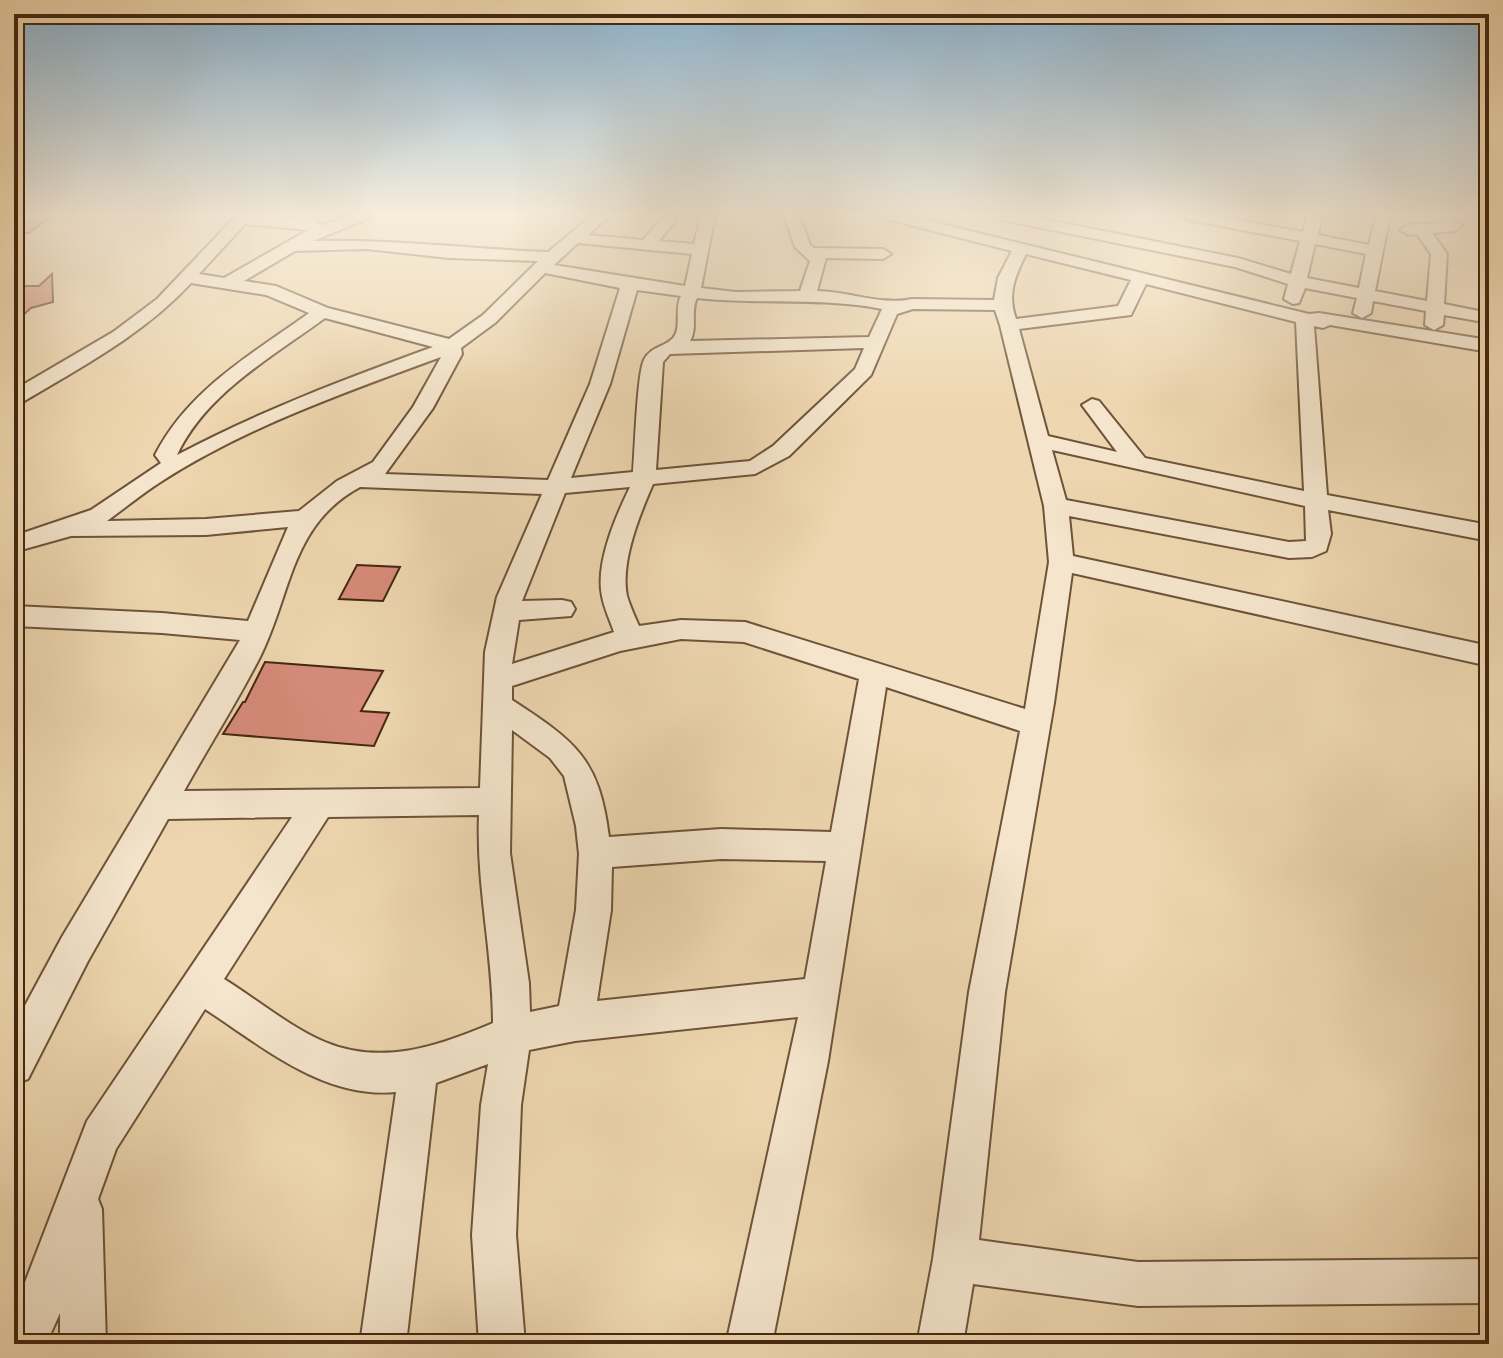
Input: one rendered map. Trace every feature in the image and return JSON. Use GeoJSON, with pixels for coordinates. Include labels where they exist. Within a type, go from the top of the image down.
{"type":"FeatureCollection","features":[{"type":"Feature","properties":{"kind":"street"},"geometry":{"type":"LineString","coordinates":[[14,399],[120,336],[163,303],[187,278]]}},
{"type":"Feature","properties":{"kind":"street"},"geometry":{"type":"LineString","coordinates":[[199,278],[270,290],[322,312],[452,346]]}},
{"type":"Feature","properties":{"kind":"street"},"geometry":{"type":"LineString","coordinates":[[229,282],[235,278]]}},
{"type":"Feature","properties":{"kind":"street"},"geometry":{"type":"LineString","coordinates":[[14,544],[66,529],[99,515],[174,465],[243,428],[304,401],[452,346],[489,319],[530,278]]}},
{"type":"Feature","properties":{"kind":"street"},"geometry":{"type":"LineString","coordinates":[[609,278],[630,284],[736,297],[841,296],[896,306],[1005,315],[1125,311],[1140,279],[1160,284],[1176,278]]}},
{"type":"Feature","properties":{"kind":"street"},"geometry":{"type":"LineString","coordinates":[[630,638],[614,595],[614,573],[625,521],[644,480],[653,361],[683,339],[685,304],[695,278]]}},
{"type":"Feature","properties":{"kind":"street"},"geometry":{"type":"LineString","coordinates":[[807,295],[813,278]]}},
{"type":"Feature","properties":{"kind":"street"},"geometry":{"type":"LineString","coordinates":[[940,1344],[955,1259],[987,992],[1036,724],[1061,562],[1056,506],[1005,315],[1006,278]]}},
{"type":"Feature","properties":{"kind":"street"},"geometry":{"type":"LineString","coordinates":[[1160,284],[1162,278]]}},
{"type":"Feature","properties":{"kind":"street"},"geometry":{"type":"LineString","coordinates":[[1259,278],[1300,322],[1489,360]]}},
{"type":"Feature","properties":{"kind":"street"},"geometry":{"type":"LineString","coordinates":[[1291,278],[1489,318]]}},
{"type":"Feature","properties":{"kind":"street"},"geometry":{"type":"LineString","coordinates":[[1359,325],[1369,278]]}},
{"type":"Feature","properties":{"kind":"street"},"geometry":{"type":"LineString","coordinates":[[1434,338],[1437,278]]}},
{"type":"Feature","properties":{"kind":"street"},"geometry":{"type":"LineString","coordinates":[[1056,506],[1301,550],[1317,545],[1317,502],[1297,281]]}},
{"type":"Feature","properties":{"kind":"street"},"geometry":{"type":"LineString","coordinates":[[502,1344],[494,1235],[501,1105],[512,1034],[511,983],[494,853],[497,692],[508,611],[530,545],[600,384],[630,284]]}},
{"type":"Feature","properties":{"kind":"street"},"geometry":{"type":"LineString","coordinates":[[357,480],[555,487],[755,467],[771,459],[864,371],[885,318],[896,306]]}},
{"type":"Feature","properties":{"kind":"street"},"geometry":{"type":"LineString","coordinates":[[174,465],[166,455],[179,426],[205,400],[322,312]]}},
{"type":"Feature","properties":{"kind":"street"},"geometry":{"type":"LineString","coordinates":[[1300,322],[1319,318],[1489,348]]}},
{"type":"Feature","properties":{"kind":"street"},"geometry":{"type":"LineString","coordinates":[[1300,322],[1330,324],[1423,343],[1489,348]]}},
{"type":"Feature","properties":{"kind":"street"},"geometry":{"type":"LineString","coordinates":[[669,347],[877,342]]}},
{"type":"Feature","properties":{"kind":"street"},"geometry":{"type":"LineString","coordinates":[[14,1065],[75,949],[157,805],[236,676],[258,632],[294,537],[306,518],[334,494],[381,467],[408,432],[441,376],[452,346]]}},
{"type":"Feature","properties":{"kind":"street"},"geometry":{"type":"LineString","coordinates":[[1092,405],[1138,464]]}},
{"type":"Feature","properties":{"kind":"street"},"geometry":{"type":"LineString","coordinates":[[1038,440],[1317,502],[1489,533]]}},
{"type":"Feature","properties":{"kind":"street"},"geometry":{"type":"LineString","coordinates":[[66,529],[206,527],[306,518]]}},
{"type":"Feature","properties":{"kind":"street"},"geometry":{"type":"LineString","coordinates":[[1061,562],[1489,656]]}},
{"type":"Feature","properties":{"kind":"street"},"geometry":{"type":"LineString","coordinates":[[508,611],[562,609]]}},
{"type":"Feature","properties":{"kind":"street"},"geometry":{"type":"LineString","coordinates":[[14,616],[162,623],[258,632]]}},
{"type":"Feature","properties":{"kind":"street"},"geometry":{"type":"LineString","coordinates":[[497,692],[630,638],[674,628],[714,626],[745,632],[1036,724]]}},
{"type":"Feature","properties":{"kind":"street"},"geometry":{"type":"LineString","coordinates":[[749,1344],[821,996],[874,673]]}},
{"type":"Feature","properties":{"kind":"street"},"geometry":{"type":"LineString","coordinates":[[497,692],[576,769],[590,814],[597,854],[595,903],[575,1022]]}},
{"type":"Feature","properties":{"kind":"street"},"geometry":{"type":"LineString","coordinates":[[157,805],[494,801]]}},
{"type":"Feature","properties":{"kind":"street"},"geometry":{"type":"LineString","coordinates":[[22,1344],[44,1299],[80,1181],[101,1135],[319,803]]}},
{"type":"Feature","properties":{"kind":"street"},"geometry":{"type":"LineString","coordinates":[[597,854],[690,843],[846,847]]}},
{"type":"Feature","properties":{"kind":"street"},"geometry":{"type":"LineString","coordinates":[[199,984],[315,1058],[355,1070],[387,1073],[418,1070],[464,1055],[512,1034],[575,1022],[821,996]]}},
{"type":"Feature","properties":{"kind":"street"},"geometry":{"type":"LineString","coordinates":[[383,1344],[418,1070]]}},
{"type":"Feature","properties":{"kind":"street"},"geometry":{"type":"LineString","coordinates":[[80,1181],[83,1344]]}},
{"type":"Feature","properties":{"kind":"street"},"geometry":{"type":"LineString","coordinates":[[955,1259],[1138,1284],[1489,1281]]}},
{"type":"Feature","properties":{"kind":"building"},"geometry":{"type":"Polygon","coordinates":[[[47,278],[52,278],[53,302],[31,308],[14,323],[14,286],[39,286],[47,278]]]}},
{"type":"Feature","properties":{"kind":"building"},"geometry":{"type":"Polygon","coordinates":[[[357,565],[400,567],[383,601],[339,599],[357,565]]]}},
{"type":"Feature","properties":{"kind":"building"},"geometry":{"type":"Polygon","coordinates":[[[265,662],[383,671],[361,711],[389,713],[374,746],[223,734],[245,702],[265,662]]]}}]}
